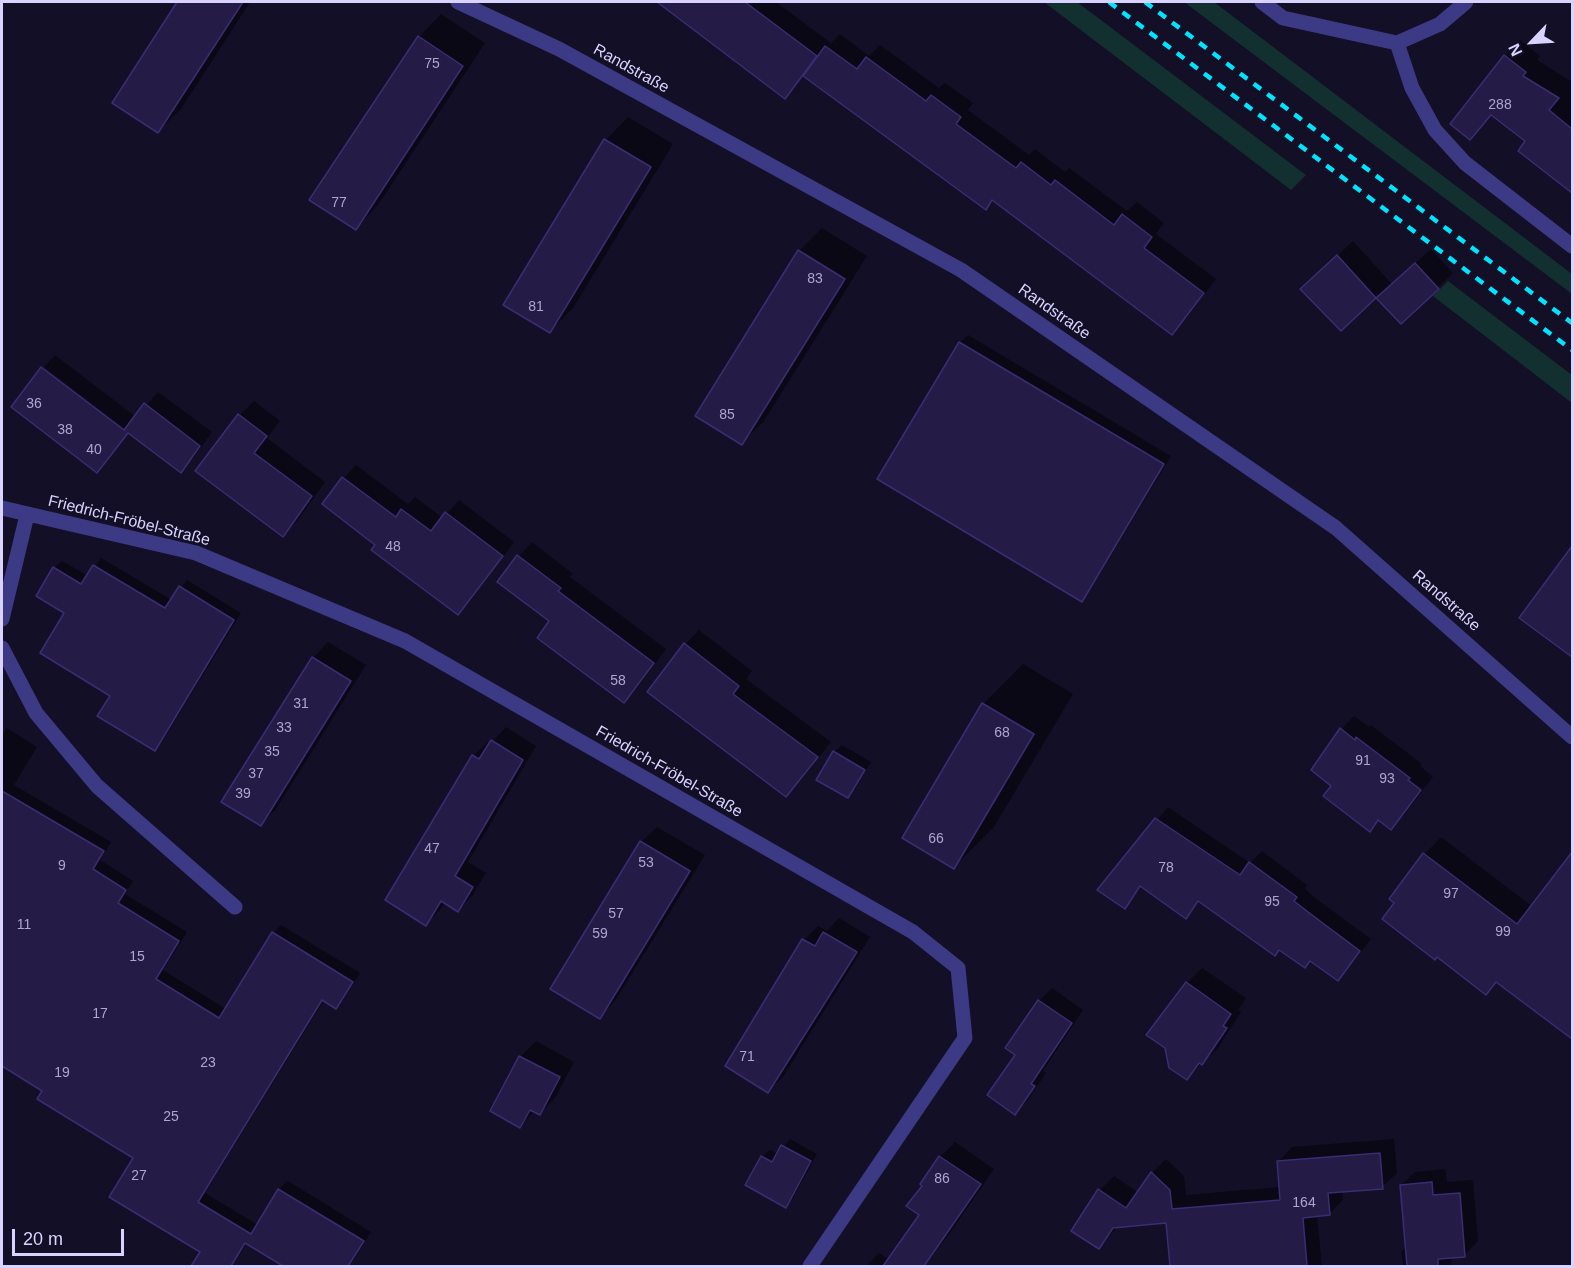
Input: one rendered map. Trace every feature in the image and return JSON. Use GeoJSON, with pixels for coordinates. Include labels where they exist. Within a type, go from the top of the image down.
{"type":"FeatureCollection","features":[{"type":"Feature","properties":{"kind":"street","name":"Randstraße"},"geometry":{"type":"LineString","coordinates":[[458,2],[559,49],[961,270],[1336,528],[1572,736]]}},
{"type":"Feature","properties":{"kind":"street"},"geometry":{"type":"LineString","coordinates":[[1262,2],[1283,18],[1397,43],[1440,24],[1466,2]]}},
{"type":"Feature","properties":{"kind":"street"},"geometry":{"type":"LineString","coordinates":[[1397,43],[1412,88],[1435,130],[1465,163],[1572,246]]}},
{"type":"Feature","properties":{"kind":"street","name":"Friedrich-Fröbel-Straße"},"geometry":{"type":"LineString","coordinates":[[2,508],[196,554],[405,641],[913,932],[958,968],[965,1038],[810,1266]]}},
{"type":"Feature","properties":{"kind":"street","name":"Friedrich-Fröbel-Straße"},"geometry":{"type":"LineString","coordinates":[[2,619],[27,515]]}},
{"type":"Feature","properties":{"kind":"street"},"geometry":{"type":"LineString","coordinates":[[2,648],[36,713],[97,786],[236,907]]}},
{"type":"Feature","properties":{"kind":"green space"},"geometry":{"type":"Polygon","coordinates":[[[1044,2],[1077,2],[1306,175],[1291,190],[1044,2]]]}},
{"type":"Feature","properties":{"kind":"green space"},"geometry":{"type":"Polygon","coordinates":[[[1184,2],[1214,2],[1572,274],[1572,294],[1184,2]]]}},
{"type":"Feature","properties":{"kind":"green space"},"geometry":{"type":"Polygon","coordinates":[[[1448,281],[1572,375],[1572,403],[1433,296],[1448,281]]]}},
{"type":"Feature","properties":{"kind":"building"},"geometry":{"type":"Polygon","coordinates":[[[177,2],[243,2],[158,133],[112,103],[177,2]]]}},
{"type":"Feature","properties":{"kind":"building"},"geometry":{"type":"Polygon","coordinates":[[[657,2],[745,2],[817,56],[785,99],[657,2]]]}},
{"type":"Feature","properties":{"kind":"building"},"geometry":{"type":"Polygon","coordinates":[[[418,36],[463,66],[356,230],[309,200],[418,36]]]}},
{"type":"Feature","properties":{"kind":"building"},"geometry":{"type":"Polygon","coordinates":[[[825,46],[857,69],[866,57],[926,101],[931,95],[961,117],[956,124],[1016,168],[1021,162],[1051,185],[1055,180],[1114,225],[1122,214],[1152,237],[1144,248],[1204,293],[1172,335],[992,200],[986,210],[803,76],[825,46]]]}},
{"type":"Feature","properties":{"kind":"building"},"geometry":{"type":"Polygon","coordinates":[[[1504,55],[1526,72],[1523,76],[1559,98],[1549,110],[1572,129],[1572,193],[1518,151],[1525,141],[1491,115],[1470,140],[1450,124],[1504,55]]]}},
{"type":"Feature","properties":{"kind":"building"},"geometry":{"type":"Polygon","coordinates":[[[604,139],[651,167],[550,333],[503,305],[604,139]]]}},
{"type":"Feature","properties":{"kind":"building"},"geometry":{"type":"Polygon","coordinates":[[[798,250],[845,279],[742,445],[695,416],[798,250]]]}},
{"type":"Feature","properties":{"kind":"building"},"geometry":{"type":"Polygon","coordinates":[[[1337,255],[1376,298],[1341,331],[1300,289],[1337,255]]]}},
{"type":"Feature","properties":{"kind":"building"},"geometry":{"type":"Polygon","coordinates":[[[1415,263],[1439,289],[1401,324],[1376,298],[1415,263]]]}},
{"type":"Feature","properties":{"kind":"building"},"geometry":{"type":"Polygon","coordinates":[[[959,342],[1164,464],[1082,602],[877,479],[959,342]]]}},
{"type":"Feature","properties":{"kind":"building"},"geometry":{"type":"Polygon","coordinates":[[[41,367],[124,430],[144,403],[200,446],[181,473],[128,433],[97,473],[11,407],[41,367]]]}},
{"type":"Feature","properties":{"kind":"building"},"geometry":{"type":"Polygon","coordinates":[[[238,414],[267,436],[254,453],[312,496],[283,537],[195,471],[238,414]]]}},
{"type":"Feature","properties":{"kind":"building"},"geometry":{"type":"Polygon","coordinates":[[[342,477],[396,517],[401,509],[431,531],[445,512],[503,556],[458,615],[371,550],[375,545],[322,504],[342,477]]]}},
{"type":"Feature","properties":{"kind":"building"},"geometry":{"type":"Polygon","coordinates":[[[1572,546],[1572,657],[1519,618],[1572,546]]]}},
{"type":"Feature","properties":{"kind":"building"},"geometry":{"type":"Polygon","coordinates":[[[517,555],[561,588],[558,591],[654,663],[624,703],[537,638],[549,621],[497,582],[517,555]]]}},
{"type":"Feature","properties":{"kind":"building"},"geometry":{"type":"Polygon","coordinates":[[[93,565],[165,608],[179,586],[234,620],[155,751],[97,716],[110,696],[40,653],[64,613],[36,596],[53,567],[81,584],[93,565]]]}},
{"type":"Feature","properties":{"kind":"building"},"geometry":{"type":"Polygon","coordinates":[[[684,643],[739,686],[733,694],[818,757],[786,797],[647,692],[684,643]]]}},
{"type":"Feature","properties":{"kind":"building"},"geometry":{"type":"Polygon","coordinates":[[[312,657],[351,681],[261,826],[221,802],[312,657]]]}},
{"type":"Feature","properties":{"kind":"building"},"geometry":{"type":"Polygon","coordinates":[[[982,703],[1034,734],[954,869],[902,838],[982,703]]]}},
{"type":"Feature","properties":{"kind":"building"},"geometry":{"type":"Polygon","coordinates":[[[1340,728],[1355,740],[1356,737],[1410,778],[1408,780],[1421,790],[1391,830],[1378,820],[1370,832],[1323,796],[1331,786],[1311,770],[1340,728]]]}},
{"type":"Feature","properties":{"kind":"building"},"geometry":{"type":"Polygon","coordinates":[[[491,740],[523,760],[455,876],[473,887],[458,912],[441,901],[426,926],[385,900],[472,755],[479,759],[491,740]]]}},
{"type":"Feature","properties":{"kind":"building"},"geometry":{"type":"Polygon","coordinates":[[[833,751],[865,770],[848,798],[816,780],[833,751]]]}},
{"type":"Feature","properties":{"kind":"building"},"geometry":{"type":"Polygon","coordinates":[[[2,791],[104,851],[93,869],[126,890],[118,903],[179,941],[156,979],[219,1018],[272,932],[353,982],[336,1009],[322,1000],[198,1202],[251,1234],[278,1189],[364,1241],[348,1266],[283,1266],[245,1243],[231,1266],[191,1266],[200,1252],[109,1197],[133,1158],[37,1099],[42,1091],[2,1066],[2,791]]]}},
{"type":"Feature","properties":{"kind":"building"},"geometry":{"type":"Polygon","coordinates":[[[1155,818],[1240,875],[1249,862],[1297,897],[1294,901],[1360,951],[1338,981],[1310,961],[1305,968],[1279,950],[1275,956],[1198,901],[1186,919],[1140,886],[1125,909],[1097,890],[1155,818]]]}},
{"type":"Feature","properties":{"kind":"building"},"geometry":{"type":"Polygon","coordinates":[[[640,841],[690,871],[600,1019],[550,989],[640,841]]]}},
{"type":"Feature","properties":{"kind":"building"},"geometry":{"type":"Polygon","coordinates":[[[1572,852],[1572,1039],[1496,982],[1486,995],[1437,957],[1435,960],[1382,919],[1394,903],[1389,899],[1423,853],[1517,924],[1572,852]]]}},
{"type":"Feature","properties":{"kind":"building"},"geometry":{"type":"Polygon","coordinates":[[[823,932],[857,952],[768,1093],[725,1066],[802,939],[815,946],[823,932]]]}},
{"type":"Feature","properties":{"kind":"building"},"geometry":{"type":"Polygon","coordinates":[[[1186,982],[1231,1014],[1223,1026],[1227,1028],[1202,1065],[1199,1063],[1187,1080],[1169,1068],[1165,1048],[1146,1035],[1186,982]]]}},
{"type":"Feature","properties":{"kind":"building"},"geometry":{"type":"Polygon","coordinates":[[[1038,1000],[1072,1023],[1031,1084],[1035,1086],[1015,1115],[987,1095],[1015,1055],[1005,1048],[1038,1000]]]}},
{"type":"Feature","properties":{"kind":"building"},"geometry":{"type":"Polygon","coordinates":[[[519,1056],[560,1077],[540,1115],[530,1110],[520,1128],[490,1111],[519,1056]]]}},
{"type":"Feature","properties":{"kind":"building"},"geometry":{"type":"Polygon","coordinates":[[[781,1145],[811,1161],[786,1208],[745,1185],[761,1156],[772,1162],[781,1145]]]}},
{"type":"Feature","properties":{"kind":"building"},"geometry":{"type":"Polygon","coordinates":[[[1380,1153],[1383,1189],[1328,1193],[1330,1215],[1303,1218],[1307,1266],[1170,1266],[1166,1223],[1113,1228],[1099,1249],[1071,1231],[1098,1189],[1126,1208],[1151,1172],[1170,1190],[1172,1209],[1280,1200],[1277,1161],[1380,1153]]]}},
{"type":"Feature","properties":{"kind":"building"},"geometry":{"type":"Polygon","coordinates":[[[939,1156],[981,1184],[924,1266],[883,1266],[919,1215],[906,1206],[922,1186],[920,1184],[939,1156]]]}},
{"type":"Feature","properties":{"kind":"building"},"geometry":{"type":"Polygon","coordinates":[[[1432,1182],[1433,1195],[1460,1193],[1465,1257],[1438,1259],[1438,1266],[1407,1266],[1400,1185],[1432,1182]]]}},
{"type":"Feature","properties":{"kind":"railway"},"geometry":{"type":"LineString","coordinates":[[1109,2],[1572,350]]}},
{"type":"Feature","properties":{"kind":"railway"},"geometry":{"type":"LineString","coordinates":[[1145,2],[1572,323]]}}]}
